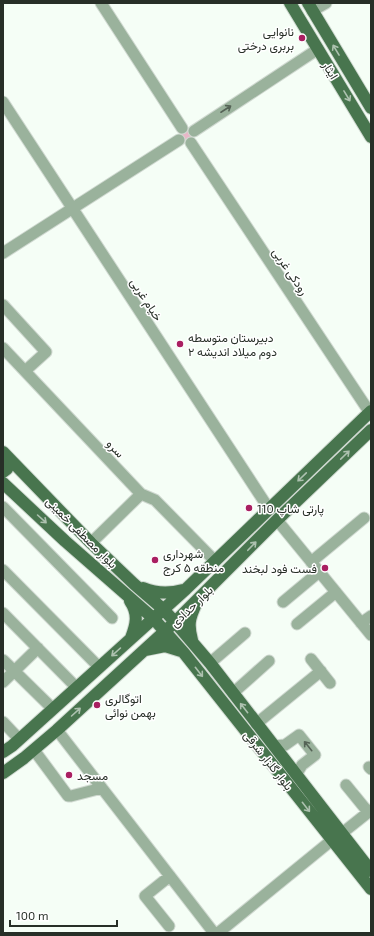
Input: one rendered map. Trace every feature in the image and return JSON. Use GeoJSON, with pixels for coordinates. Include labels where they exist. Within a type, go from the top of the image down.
{"type":"FeatureCollection","features":[{"type":"Feature","properties":{"kind":"main road","name":"ایثار"},"geometry":{"type":"LineString","coordinates":[[290,3],[371,137]]}},
{"type":"Feature","properties":{"kind":"main road","name":"ایثار"},"geometry":{"type":"LineString","coordinates":[[310,7],[371,108]]}},
{"type":"Feature","properties":{"kind":"main road","name":"بلوار حدادی"},"geometry":{"type":"LineString","coordinates":[[3,752],[77,688],[186,589],[370,412]]}},
{"type":"Feature","properties":{"kind":"main road","name":"بلوار حدادی"},"geometry":{"type":"LineString","coordinates":[[3,772],[34,750],[165,632],[277,520],[371,430]]}},
{"type":"Feature","properties":{"kind":"main road"},"geometry":{"type":"LineString","coordinates":[[3,472],[7,469],[8,464],[5,454]]}},
{"type":"Feature","properties":{"kind":"main road","name":"بلوار مصطفی خمینی"},"geometry":{"type":"LineString","coordinates":[[5,454],[91,543],[163,609],[175,622]]}},
{"type":"Feature","properties":{"kind":"main road"},"geometry":{"type":"LineString","coordinates":[[22,501],[19,492],[20,486],[26,482],[36,486]]}},
{"type":"Feature","properties":{"kind":"main road","name":"بلوار مصطفی خمینی"},"geometry":{"type":"LineString","coordinates":[[3,483],[153,618],[165,632]]}},
{"type":"Feature","properties":{"kind":"main road"},"geometry":{"type":"LineString","coordinates":[[134,584],[158,593],[174,592],[186,589]]}},
{"type":"Feature","properties":{"kind":"main road"},"geometry":{"type":"LineString","coordinates":[[125,593],[136,616],[136,626],[131,639]]}},
{"type":"Feature","properties":{"kind":"main road"},"geometry":{"type":"LineString","coordinates":[[193,643],[189,625],[190,616],[197,601]]}},
{"type":"Feature","properties":{"kind":"main road","name":"بلوار گلزار شرقی"},"geometry":{"type":"LineString","coordinates":[[175,622],[210,663],[296,775],[371,889]]}},
{"type":"Feature","properties":{"kind":"main road","name":"بلوار گلزار شرقی"},"geometry":{"type":"LineString","coordinates":[[165,632],[337,837],[371,871]]}},
{"type":"Feature","properties":{"kind":"main road"},"geometry":{"type":"LineString","coordinates":[[144,651],[165,646],[184,653]]}},
{"type":"Feature","properties":{"kind":"street"},"geometry":{"type":"LineString","coordinates":[[101,3],[182,128]]}},
{"type":"Feature","properties":{"kind":"street"},"geometry":{"type":"LineString","coordinates":[[310,7],[326,3]]}},
{"type":"Feature","properties":{"kind":"street"},"geometry":{"type":"LineString","coordinates":[[194,131],[318,49]]}},
{"type":"Feature","properties":{"kind":"street","name":"خیام غربی"},"geometry":{"type":"LineString","coordinates":[[3,102],[269,510]]}},
{"type":"Feature","properties":{"kind":"street"},"geometry":{"type":"LineString","coordinates":[[187,127],[194,131],[194,139],[191,143],[185,144],[179,140],[178,132],[182,128],[187,127]]}},
{"type":"Feature","properties":{"kind":"street"},"geometry":{"type":"LineString","coordinates":[[3,253],[179,140]]}},
{"type":"Feature","properties":{"kind":"street","name":"رودکی غربی"},"geometry":{"type":"LineString","coordinates":[[191,143],[370,412]]}},
{"type":"Feature","properties":{"kind":"street"},"geometry":{"type":"LineString","coordinates":[[3,305],[46,352],[25,371]]}},
{"type":"Feature","properties":{"kind":"street","name":"سرو"},"geometry":{"type":"LineString","coordinates":[[3,348],[141,494],[155,500],[215,561]]}},
{"type":"Feature","properties":{"kind":"street"},"geometry":{"type":"LineString","coordinates":[[91,543],[141,494]]}},
{"type":"Feature","properties":{"kind":"street"},"geometry":{"type":"LineString","coordinates":[[3,507],[112,618]]}},
{"type":"Feature","properties":{"kind":"street"},"geometry":{"type":"LineString","coordinates":[[311,562],[364,518]]}},
{"type":"Feature","properties":{"kind":"street"},"geometry":{"type":"LineString","coordinates":[[277,520],[371,635]]}},
{"type":"Feature","properties":{"kind":"street"},"geometry":{"type":"LineString","coordinates":[[3,570],[99,667]]}},
{"type":"Feature","properties":{"kind":"street"},"geometry":{"type":"LineString","coordinates":[[283,602],[319,572]]}},
{"type":"Feature","properties":{"kind":"street"},"geometry":{"type":"LineString","coordinates":[[297,624],[336,592]]}},
{"type":"Feature","properties":{"kind":"street"},"geometry":{"type":"LineString","coordinates":[[3,613],[77,688]]}},
{"type":"Feature","properties":{"kind":"street"},"geometry":{"type":"LineString","coordinates":[[362,624],[371,616]]}},
{"type":"Feature","properties":{"kind":"street"},"geometry":{"type":"LineString","coordinates":[[210,663],[244,633]]}},
{"type":"Feature","properties":{"kind":"street"},"geometry":{"type":"LineString","coordinates":[[3,682],[38,648]]}},
{"type":"Feature","properties":{"kind":"street"},"geometry":{"type":"LineString","coordinates":[[311,659],[330,683]]}},
{"type":"Feature","properties":{"kind":"street"},"geometry":{"type":"LineString","coordinates":[[3,660],[53,709]]}},
{"type":"Feature","properties":{"kind":"street"},"geometry":{"type":"LineString","coordinates":[[233,694],[269,661]]}},
{"type":"Feature","properties":{"kind":"street"},"geometry":{"type":"LineString","coordinates":[[256,724],[321,671]]}},
{"type":"Feature","properties":{"kind":"street"},"geometry":{"type":"LineString","coordinates":[[3,722],[19,739]]}},
{"type":"Feature","properties":{"kind":"street"},"geometry":{"type":"LineString","coordinates":[[57,730],[214,933]]}},
{"type":"Feature","properties":{"kind":"street"},"geometry":{"type":"LineString","coordinates":[[274,746],[285,745],[299,735],[315,755],[302,766],[296,775]]}},
{"type":"Feature","properties":{"kind":"street"},"geometry":{"type":"LineString","coordinates":[[34,750],[68,796],[102,788]]}},
{"type":"Feature","properties":{"kind":"street"},"geometry":{"type":"LineString","coordinates":[[218,933],[370,811],[346,785]]}},
{"type":"Feature","properties":{"kind":"street"},"geometry":{"type":"LineString","coordinates":[[169,926],[145,896],[170,876]]}},
{"type":"Feature","properties":{"kind":"shaded area"},"geometry":{"type":"Polygon","coordinates":[[[186,128],[191,130],[193,135],[191,140],[186,142],[181,140],[179,135],[181,130],[186,128]]]}},
{"type":"Feature","properties":{"kind":"place","name":"نانوایی بربری درختی"},"geometry":{"type":"Point","coordinates":[302,38]}},
{"type":"Feature","properties":{"kind":"place","name":"دبیرستان متوسطه دوم میلاد اندیشه ۲"},"geometry":{"type":"Point","coordinates":[180,344]}},
{"type":"Feature","properties":{"kind":"place","name":"پارتی شاپ 110"},"geometry":{"type":"Point","coordinates":[249,508]}},
{"type":"Feature","properties":{"kind":"place","name":"شهرداری منطقه ۵ کرج"},"geometry":{"type":"Point","coordinates":[155,560]}},
{"type":"Feature","properties":{"kind":"place","name":"فست فود لبخند"},"geometry":{"type":"Point","coordinates":[325,568]}},
{"type":"Feature","properties":{"kind":"place","name":"اتوگالری بهمن نوائی"},"geometry":{"type":"Point","coordinates":[97,705]}},
{"type":"Feature","properties":{"kind":"place","name":"مسجد"},"geometry":{"type":"Point","coordinates":[69,775]}}]}
